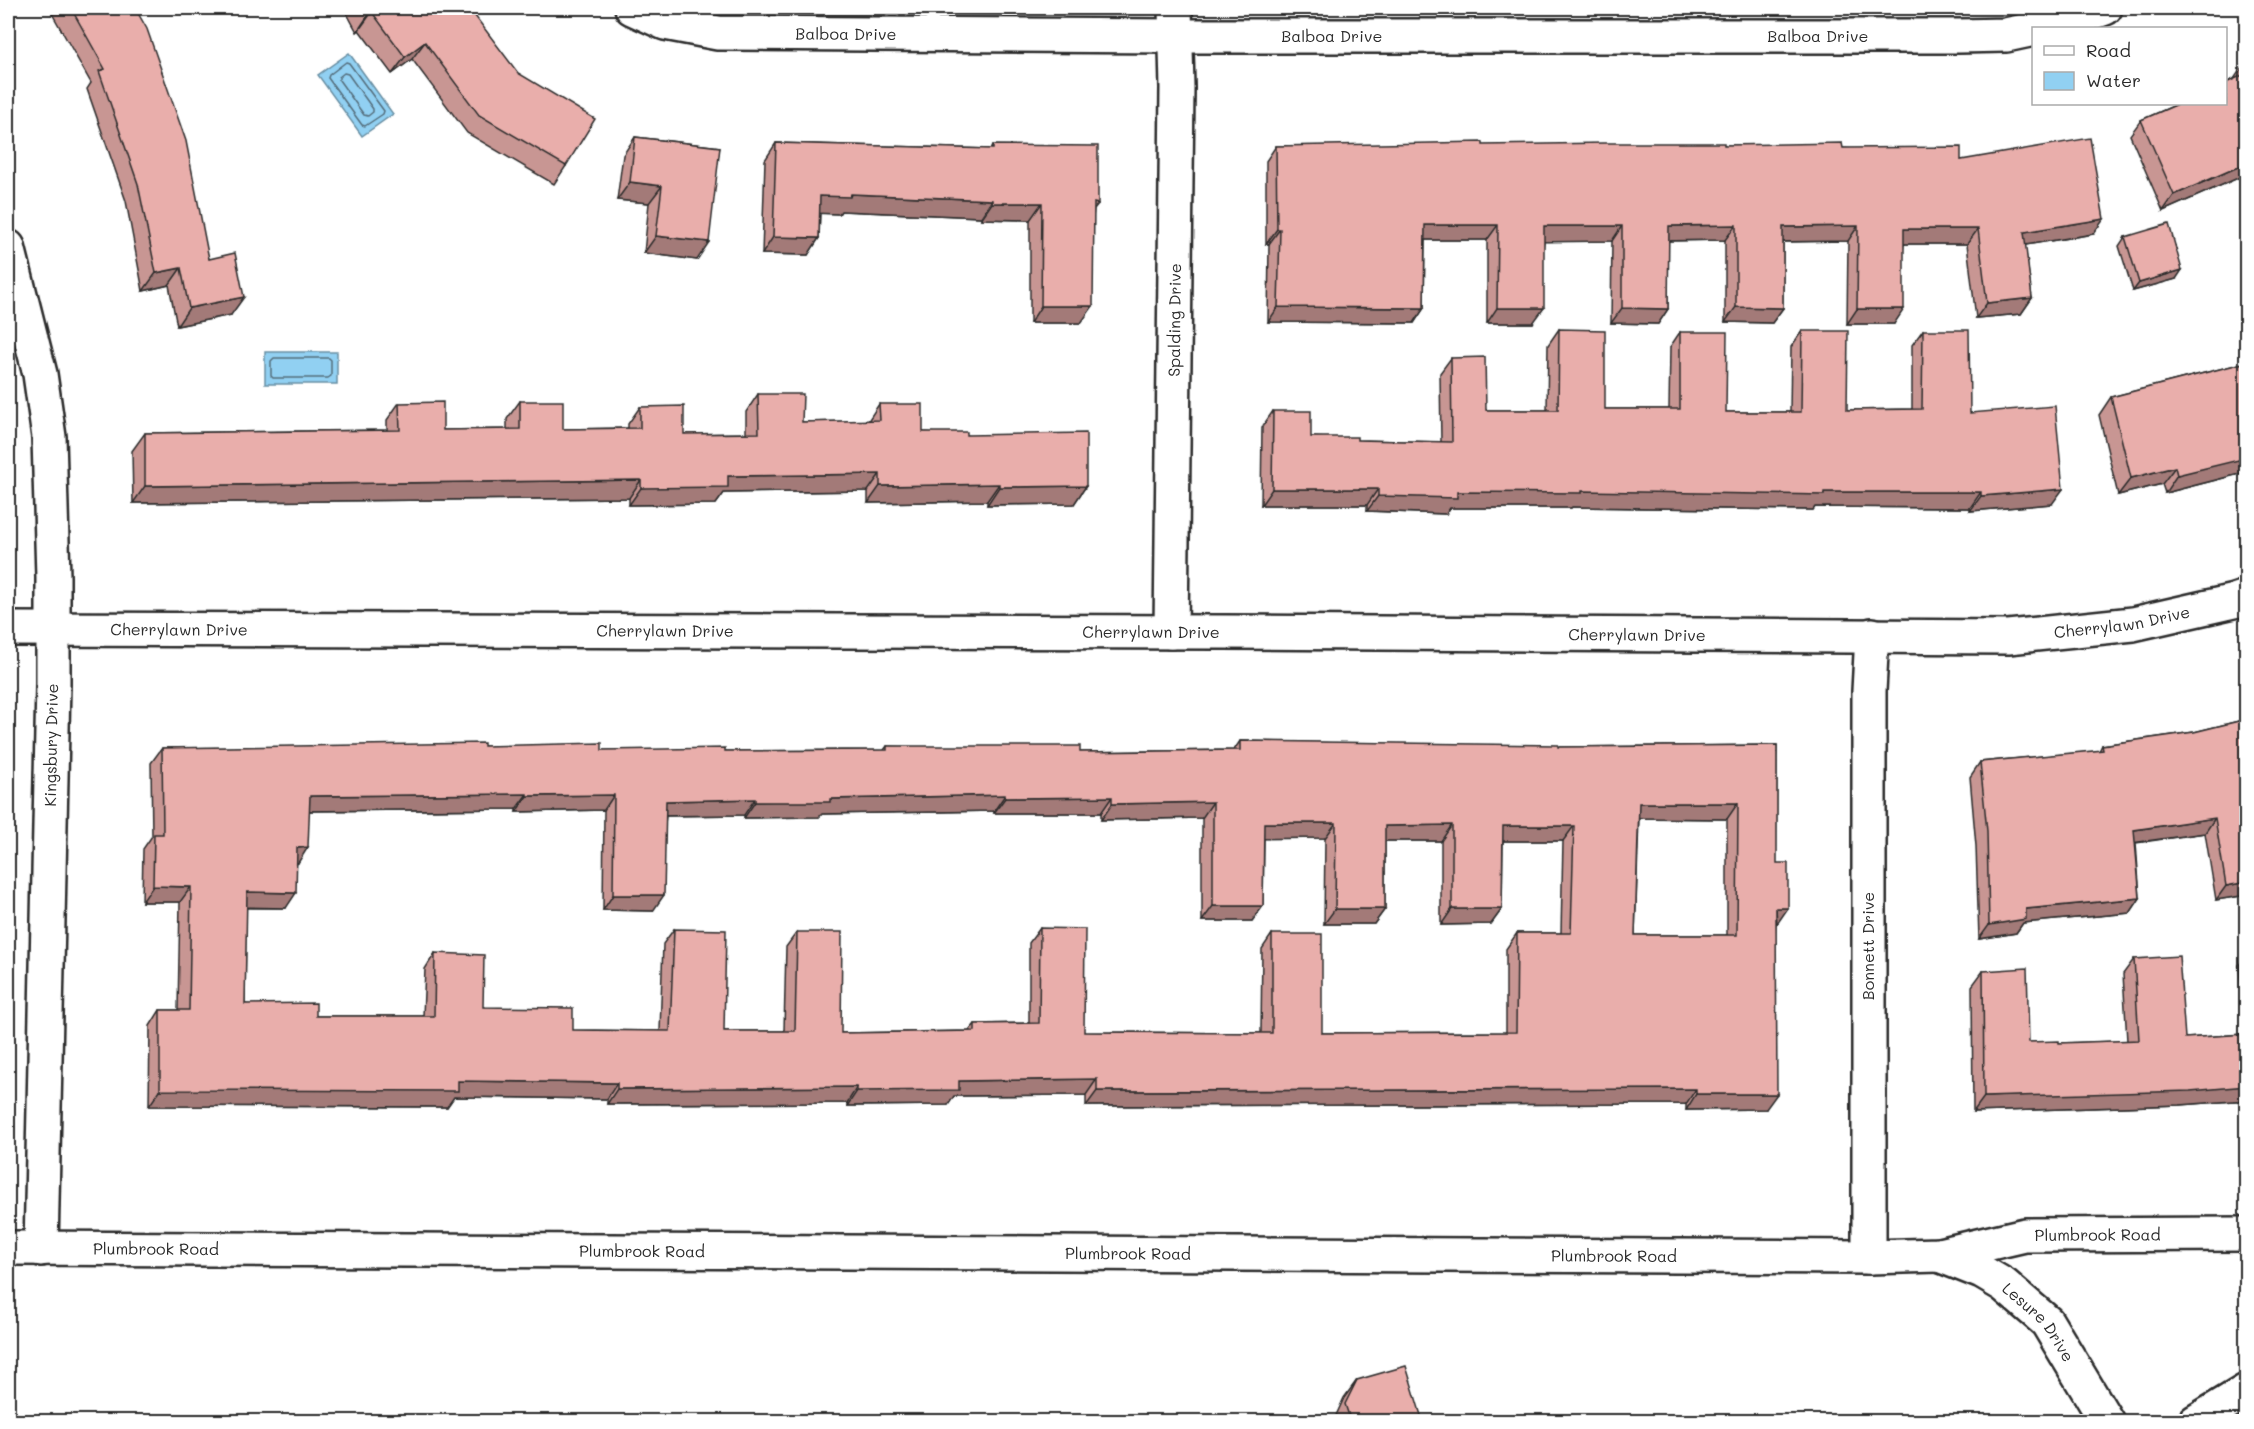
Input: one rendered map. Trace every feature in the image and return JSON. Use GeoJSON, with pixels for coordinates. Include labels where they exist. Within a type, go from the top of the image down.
{"type":"FeatureCollection","features":[{"type":"Feature","properties":{"kind":"street","name":"Balboa Drive"},"geometry":{"type":"LineString","coordinates":[[632,8],[665,22],[718,33],[1176,22],[1959,36],[2006,35],[2032,29]]}},
{"type":"Feature","properties":{"kind":"street"},"geometry":{"type":"LineString","coordinates":[[2045,27],[2059,25],[2105,8]]}},
{"type":"Feature","properties":{"kind":"street","name":"Spalding Drive"},"geometry":{"type":"LineString","coordinates":[[1171,632],[1176,22]]}},
{"type":"Feature","properties":{"kind":"street","name":"Kingsbury Drive"},"geometry":{"type":"LineString","coordinates":[[8,247],[40,374],[49,437],[53,630],[41,1249]]}},
{"type":"Feature","properties":{"kind":"street","name":"Cherrylawn Drive"},"geometry":{"type":"LineString","coordinates":[[8,629],[2008,637],[2133,624],[2247,597]]}},
{"type":"Feature","properties":{"kind":"street","name":"Bonnett Drive"},"geometry":{"type":"LineString","coordinates":[[1869,1257],[1869,691],[1872,635]]}},
{"type":"Feature","properties":{"kind":"street","name":"Plumbrook Road"},"geometry":{"type":"LineString","coordinates":[[8,1248],[1869,1257],[1939,1255],[2025,1235],[2247,1234]]}},
{"type":"Feature","properties":{"kind":"street","name":"Lesure Drive"},"geometry":{"type":"LineString","coordinates":[[1939,1255],[1982,1272],[2004,1286],[2047,1322],[2107,1422]]}},
{"type":"Feature","properties":{"kind":"street"},"geometry":{"type":"LineString","coordinates":[[2195,1422],[2247,1391]]}},
{"type":"Feature","properties":{"kind":"water"},"geometry":{"type":"Polygon","coordinates":[[[349,53],[393,114],[362,136],[318,75],[349,53]]]}},
{"type":"Feature","properties":{"kind":"water"},"geometry":{"type":"Polygon","coordinates":[[[265,352],[337,352],[337,384],[265,384],[265,352]]]}},
{"type":"Feature","properties":{"kind":"building"},"geometry":{"type":"Polygon","coordinates":[[[71,8],[135,8],[147,29],[186,141],[209,259],[235,253],[244,297],[189,308],[181,268],[156,273],[138,184],[99,71],[105,69],[71,8]]]}},
{"type":"Feature","properties":{"kind":"building"},"geometry":{"type":"Polygon","coordinates":[[[365,8],[469,8],[518,73],[595,119],[566,166],[479,115],[425,42],[405,57],[372,12],[369,14],[365,8]]]}},
{"type":"Feature","properties":{"kind":"building"},"geometry":{"type":"Polygon","coordinates":[[[2247,73],[2247,163],[2174,195],[2141,120],[2176,105],[2227,105],[2227,83],[2247,73]]]}},
{"type":"Feature","properties":{"kind":"building"},"geometry":{"type":"Polygon","coordinates":[[[635,137],[720,147],[709,242],[656,236],[662,186],[630,182],[635,137]]]}},
{"type":"Feature","properties":{"kind":"building"},"geometry":{"type":"Polygon","coordinates":[[[2090,138],[2104,219],[2024,232],[2032,298],[1987,303],[1978,229],[1904,229],[1904,309],[1857,309],[1858,226],[1783,227],[1783,308],[1736,307],[1736,225],[1669,226],[1668,309],[1622,308],[1622,226],[1544,226],[1544,308],[1497,308],[1498,225],[1425,225],[1424,308],[1278,307],[1280,229],[1277,229],[1276,146],[1483,142],[1483,145],[1842,143],[1843,148],[1961,147],[1961,160],[2090,138]]]}},
{"type":"Feature","properties":{"kind":"building"},"geometry":{"type":"Polygon","coordinates":[[[776,143],[993,149],[993,145],[1098,146],[1098,204],[1094,203],[1093,306],[1041,306],[1042,203],[992,203],[992,200],[851,194],[850,197],[820,196],[819,238],[773,237],[776,143]]]}},
{"type":"Feature","properties":{"kind":"building"},"geometry":{"type":"Polygon","coordinates":[[[2169,224],[2182,270],[2139,283],[2125,237],[2169,224]]]}},
{"type":"Feature","properties":{"kind":"building"},"geometry":{"type":"Polygon","coordinates":[[[1559,329],[1605,330],[1605,409],[1680,409],[1680,332],[1727,332],[1726,412],[1801,412],[1802,331],[1848,331],[1847,410],[1922,409],[1923,330],[1969,330],[1970,413],[2055,406],[2063,489],[1981,496],[1981,492],[1824,492],[1824,495],[1582,491],[1582,493],[1457,492],[1457,498],[1378,496],[1378,489],[1272,489],[1273,411],[1311,411],[1311,437],[1452,442],[1451,358],[1485,357],[1486,410],[1558,410],[1559,329]]]}},
{"type":"Feature","properties":{"kind":"building"},"geometry":{"type":"Polygon","coordinates":[[[2247,362],[2247,458],[2177,475],[2175,467],[2131,478],[2111,397],[2247,362]]]}},
{"type":"Feature","properties":{"kind":"building"},"geometry":{"type":"Polygon","coordinates":[[[758,394],[803,394],[802,422],[880,420],[879,404],[923,404],[923,432],[967,432],[967,435],[1086,433],[1086,486],[999,487],[999,484],[880,486],[880,474],[728,476],[728,487],[641,488],[641,480],[145,486],[145,433],[400,430],[399,403],[443,402],[443,430],[520,429],[520,401],[563,401],[563,429],[640,428],[640,407],[684,406],[684,434],[759,433],[758,394]]]}},
{"type":"Feature","properties":{"kind":"building"},"geometry":{"type":"Polygon","coordinates":[[[2247,719],[2247,882],[2226,886],[2215,818],[2134,830],[2140,898],[2026,909],[2026,919],[1989,925],[1987,831],[1980,762],[2103,750],[2102,745],[2194,732],[2247,719]]]}},
{"type":"Feature","properties":{"kind":"building"},"geometry":{"type":"Polygon","coordinates":[[[1240,741],[1558,745],[1558,747],[1777,745],[1777,863],[1788,863],[1788,908],[1776,908],[1777,1094],[1696,1094],[1696,1089],[1097,1091],[1097,1079],[959,1081],[959,1090],[857,1091],[857,1087],[617,1089],[617,1083],[458,1081],[458,1091],[160,1090],[160,1010],[189,1010],[191,887],[153,886],[154,834],[163,834],[162,748],[602,743],[602,750],[725,748],[725,751],[887,750],[887,746],[1080,746],[1080,752],[1240,750],[1240,741]],[[527,794],[310,796],[308,847],[297,848],[296,893],[247,892],[245,1004],[316,1003],[316,1016],[434,1016],[435,953],[484,955],[483,1007],[573,1008],[573,1030],[670,1031],[674,929],[726,930],[724,1031],[795,1031],[797,932],[842,932],[841,1033],[975,1031],[975,1024],[1039,1023],[1040,928],[1085,929],[1084,1032],[1272,1033],[1272,934],[1322,934],[1322,1033],[1516,1032],[1517,933],[1571,933],[1574,826],[1503,826],[1502,909],[1452,909],[1452,825],[1385,826],[1385,909],[1335,909],[1336,823],[1264,823],[1263,906],[1213,906],[1213,802],[1112,804],[1112,797],[1005,798],[1005,795],[830,799],[830,802],[755,802],[755,799],[666,801],[664,895],[613,895],[614,795],[527,796],[527,794]],[[1639,803],[1635,935],[1737,935],[1738,803],[1639,803]]]}},
{"type":"Feature","properties":{"kind":"building"},"geometry":{"type":"Polygon","coordinates":[[[2179,956],[2185,1038],[2247,1034],[2247,1086],[2190,1091],[1984,1097],[1983,971],[2027,968],[2029,1042],[2139,1040],[2134,959],[2179,956]]]}},
{"type":"Feature","properties":{"kind":"building"},"geometry":{"type":"Polygon","coordinates":[[[1406,1366],[1423,1422],[1351,1422],[1345,1404],[1357,1380],[1406,1366]]]}}]}
